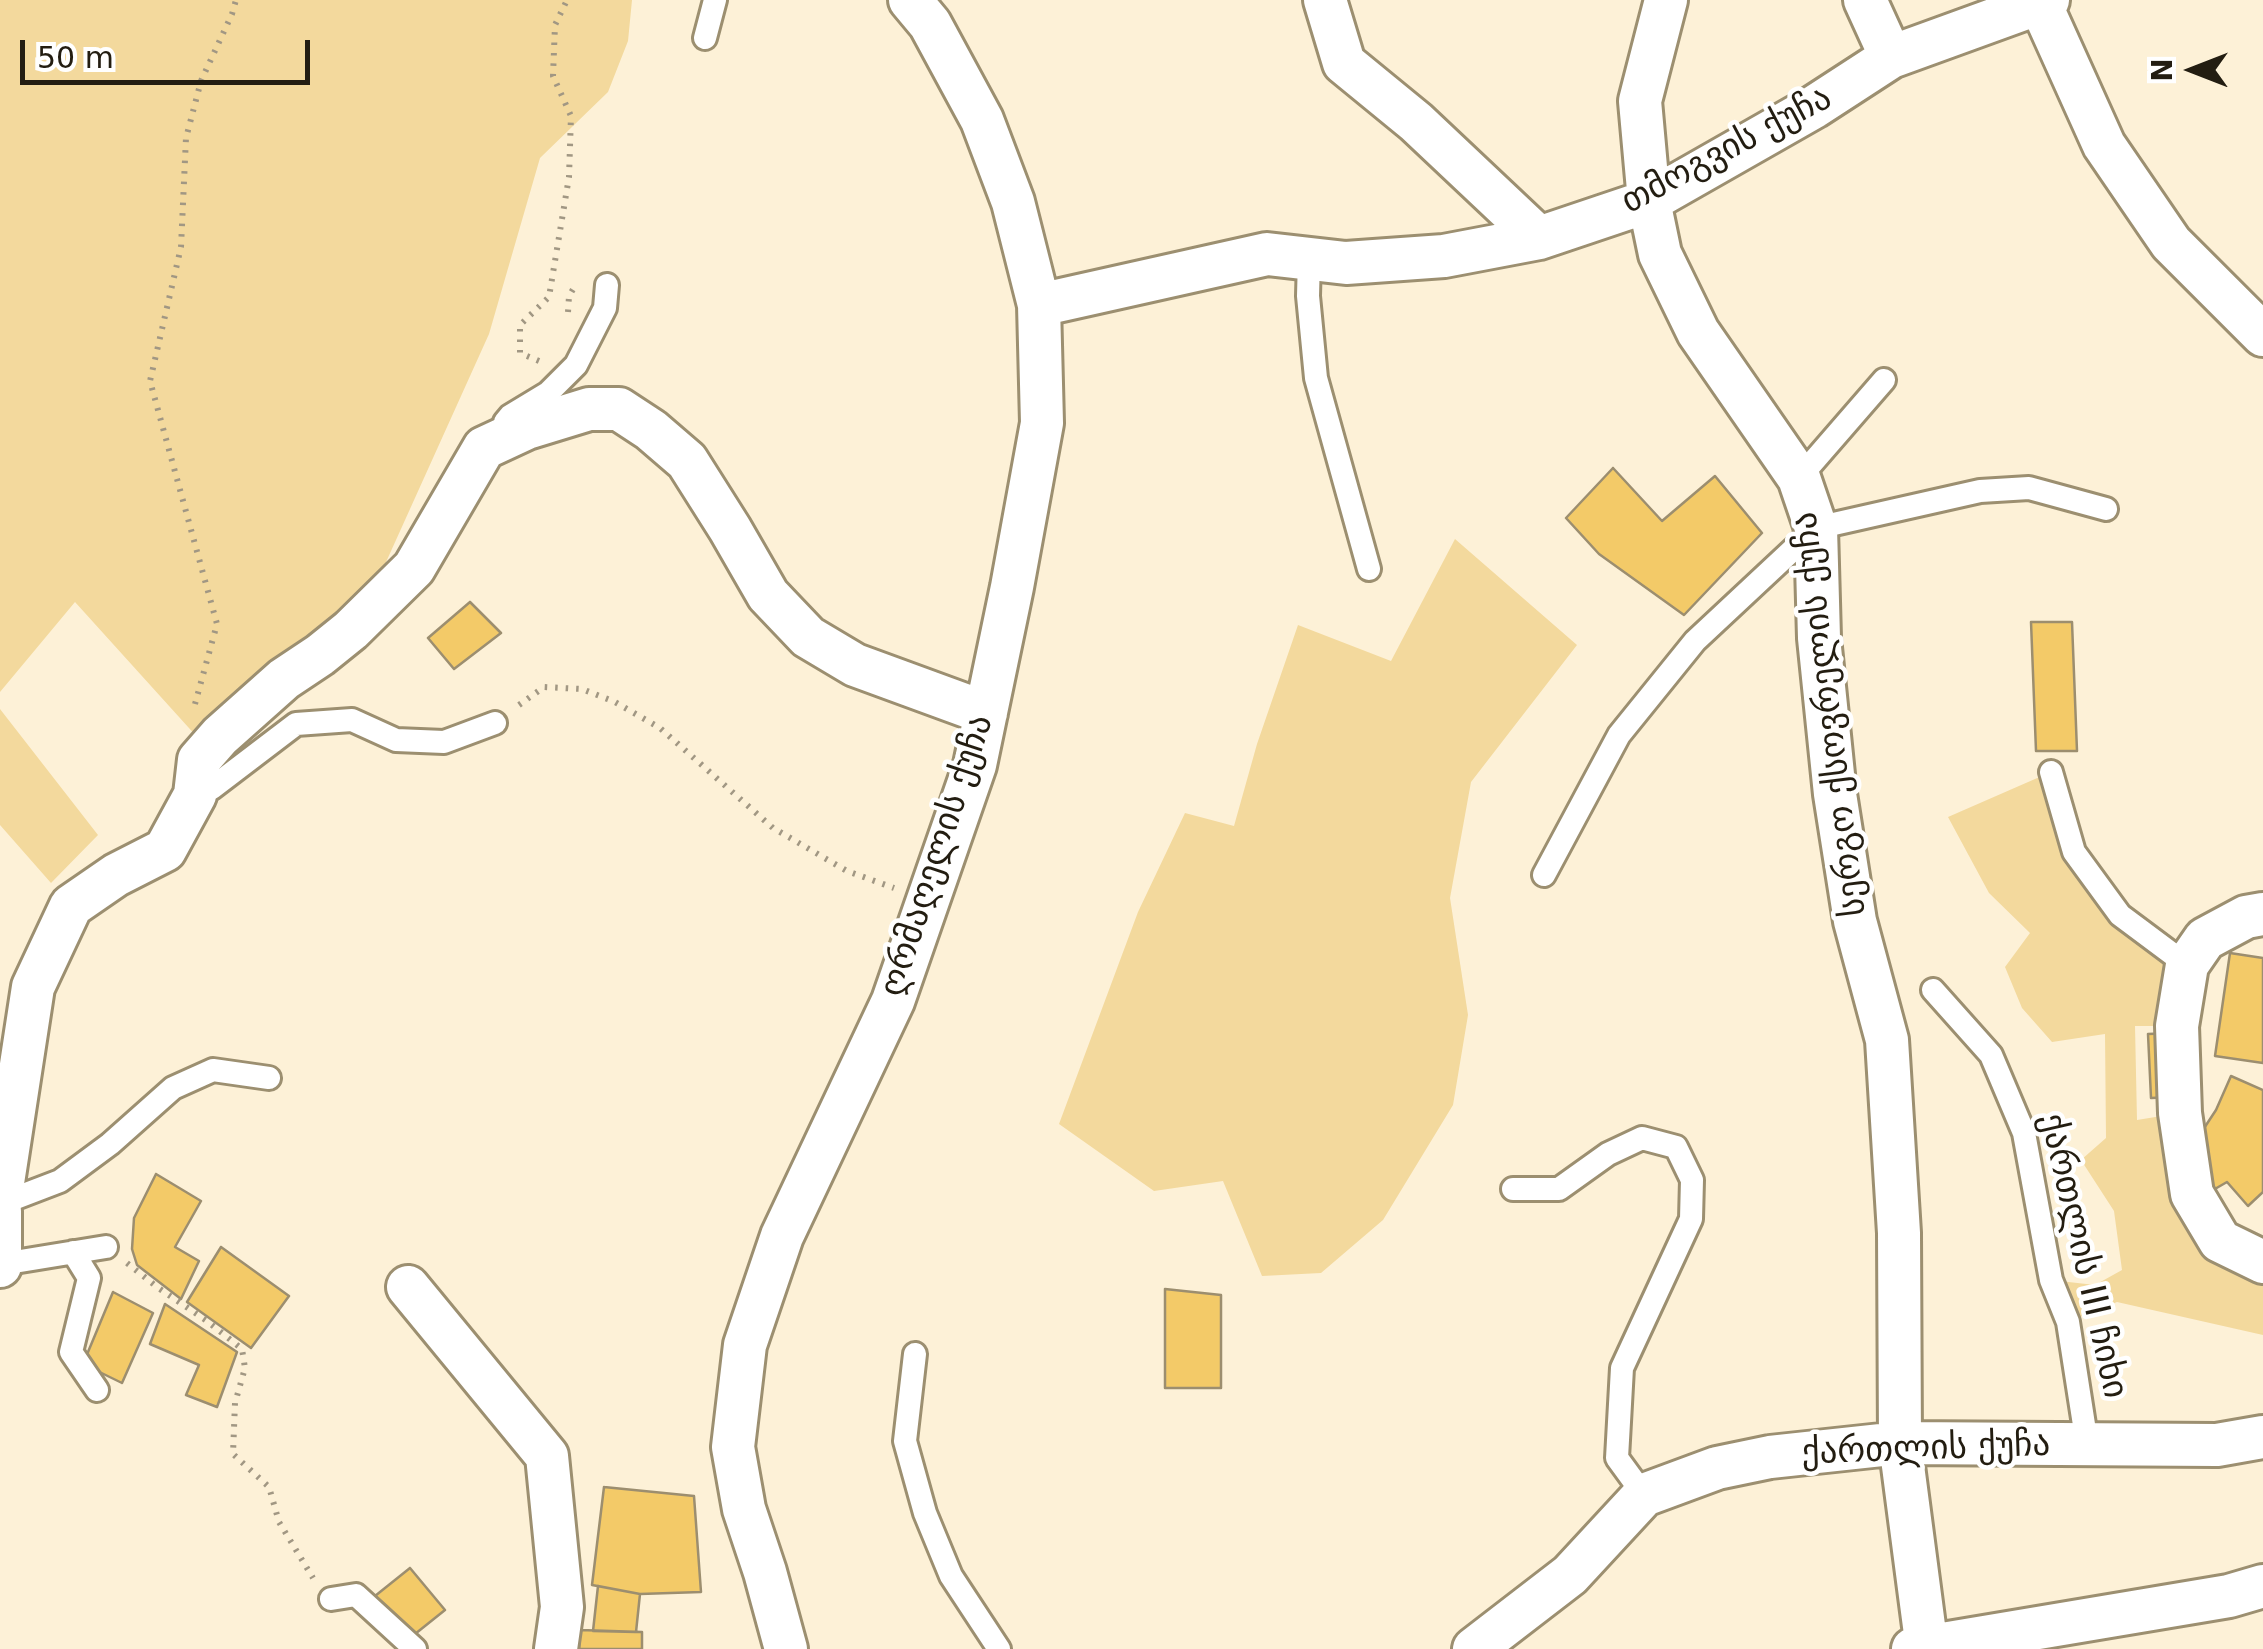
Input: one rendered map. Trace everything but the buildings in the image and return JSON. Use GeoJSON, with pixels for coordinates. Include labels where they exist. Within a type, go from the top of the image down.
{"type":"FeatureCollection","features":[{"type":"Feature","properties":{"kind":"street","name":"ღრმაღელის ქუჩა"},"geometry":{"type":"LineString","coordinates":[[786,1649],[744,1509],[733,1446],[745,1345],[782,1236],[893,1001],[975,766],[1042,423],[1039,305],[1013,202],[982,120],[930,24],[910,0]]}},
{"type":"Feature","properties":{"kind":"street"},"geometry":{"type":"LineString","coordinates":[[1325,0],[1344,63],[1416,122],[1539,238]]}},
{"type":"Feature","properties":{"kind":"street","name":"სერგო ქსოვრელის ქუჩა"},"geometry":{"type":"LineString","coordinates":[[1666,0],[1640,101],[1649,200],[1660,254],[1698,332],[1799,478],[1816,528],[1819,638],[1836,794],[1855,921],[1887,1040],[1898,1234],[1900,1443],[1922,1648]]}},
{"type":"Feature","properties":{"kind":"street"},"geometry":{"type":"LineString","coordinates":[[1865,0],[1892,58]]}},
{"type":"Feature","properties":{"kind":"street","name":"თმოგვის ქუჩა"},"geometry":{"type":"LineString","coordinates":[[1039,305],[1267,254],[1346,263],[1444,256],[1539,238],[1649,200],[1892,58],[2044,2]]}},
{"type":"Feature","properties":{"kind":"street"},"geometry":{"type":"LineString","coordinates":[[2044,2],[2104,145],[2115,162],[2171,244],[2263,336]]}},
{"type":"Feature","properties":{"kind":"street"},"geometry":{"type":"LineString","coordinates":[[1,1181],[33,987],[70,906],[116,875],[164,850],[196,795],[199,760],[284,679],[351,630],[414,568],[484,448],[527,428],[589,409],[619,409],[687,461],[768,595],[808,637],[855,665],[986,714]]}},
{"type":"Feature","properties":{"kind":"street"},"geometry":{"type":"LineString","coordinates":[[2263,914],[2246,917],[2205,938],[2187,964],[2177,1026],[2180,1113],[2192,1194],[2220,1241],[2263,1262]]}},
{"type":"Feature","properties":{"kind":"street"},"geometry":{"type":"LineString","coordinates":[[0,1211],[1,1265]]}},
{"type":"Feature","properties":{"kind":"street"},"geometry":{"type":"LineString","coordinates":[[408,1288],[547,1456],[562,1607],[556,1649]]}},
{"type":"Feature","properties":{"kind":"street","name":"ქართლის ქუჩა"},"geometry":{"type":"LineString","coordinates":[[1474,1649],[1570,1575],[1644,1495],[1717,1468],[1900,1443],[2216,1445],[2263,1437]]}},
{"type":"Feature","properties":{"kind":"street"},"geometry":{"type":"LineString","coordinates":[[1922,1648],[2229,1596],[2263,1586]]}},
{"type":"Feature","properties":{"kind":"lane"},"geometry":{"type":"LineString","coordinates":[[705,38],[716,0]]}},
{"type":"Feature","properties":{"kind":"lane"},"geometry":{"type":"LineString","coordinates":[[1309,258],[1308,296],[1316,378],[1369,569]]}},
{"type":"Feature","properties":{"kind":"lane"},"geometry":{"type":"LineString","coordinates":[[484,448],[510,416],[548,393],[576,366],[605,308],[608,286]]}},
{"type":"Feature","properties":{"kind":"lane"},"geometry":{"type":"LineString","coordinates":[[1799,478],[1884,380]]}},
{"type":"Feature","properties":{"kind":"lane"},"geometry":{"type":"LineString","coordinates":[[1544,875],[1618,734],[1695,641],[1816,528],[1980,491],[2028,488],[2106,509]]}},
{"type":"Feature","properties":{"kind":"lane"},"geometry":{"type":"LineString","coordinates":[[196,795],[212,788],[296,724],[352,720],[396,740],[444,742],[496,722]]}},
{"type":"Feature","properties":{"kind":"lane"},"geometry":{"type":"LineString","coordinates":[[2051,772],[2074,852],[2120,915],[2187,964]]}},
{"type":"Feature","properties":{"kind":"lane","name":"ქართლის III ჩიხი"},"geometry":{"type":"LineString","coordinates":[[1933,990],[1990,1055],[2024,1133],[2051,1280],[2068,1322],[2086,1444]]}},
{"type":"Feature","properties":{"kind":"lane"},"geometry":{"type":"LineString","coordinates":[[1,1181],[60,1182],[173,1088],[213,1070],[269,1078]]}},
{"type":"Feature","properties":{"kind":"lane"},"geometry":{"type":"LineString","coordinates":[[1513,1189],[1559,1189],[1608,1154],[1642,1138],[1676,1147],[1692,1180],[1691,1218],[1622,1368],[1617,1458],[1644,1495]]}},
{"type":"Feature","properties":{"kind":"lane"},"geometry":{"type":"LineString","coordinates":[[1,1265],[106,1247]]}},
{"type":"Feature","properties":{"kind":"lane"},"geometry":{"type":"LineString","coordinates":[[73,1252],[89,1278],[71,1352],[97,1390]]}},
{"type":"Feature","properties":{"kind":"lane"},"geometry":{"type":"LineString","coordinates":[[915,1354],[905,1441],[925,1512],[951,1576],[1000,1649]]}},
{"type":"Feature","properties":{"kind":"lane"},"geometry":{"type":"LineString","coordinates":[[330,1599],[356,1594],[415,1649]]}},
{"type":"Feature","properties":{"kind":"path"},"geometry":{"type":"LineString","coordinates":[[193,712],[217,624],[150,381],[181,247],[186,138],[201,82],[236,0]]}},
{"type":"Feature","properties":{"kind":"path"},"geometry":{"type":"LineString","coordinates":[[541,362],[520,353],[520,326],[550,298],[570,177],[571,116],[553,76],[555,25],[567,0]]}},
{"type":"Feature","properties":{"kind":"path"},"geometry":{"type":"LineString","coordinates":[[566,323],[570,296],[583,271],[600,270],[608,286]]}},
{"type":"Feature","properties":{"kind":"path"},"geometry":{"type":"LineString","coordinates":[[496,722],[544,688],[582,689],[615,702],[660,728],[773,828],[847,871],[928,900]]}},
{"type":"Feature","properties":{"kind":"path"},"geometry":{"type":"LineString","coordinates":[[106,1247],[242,1349],[245,1368],[235,1403],[233,1454],[270,1486],[279,1522],[307,1570],[330,1599]]}},
{"type":"Feature","properties":{"kind":"shaded area"},"geometry":{"type":"Polygon","coordinates":[[[0,0],[632,0],[628,41],[608,92],[540,158],[489,334],[382,571],[198,738],[75,602],[0,692],[0,0]]]}},
{"type":"Feature","properties":{"kind":"shaded area"},"geometry":{"type":"Polygon","coordinates":[[[1455,539],[1577,645],[1471,782],[1450,898],[1468,1015],[1453,1105],[1383,1220],[1321,1273],[1262,1276],[1223,1181],[1154,1191],[1059,1124],[1138,912],[1185,813],[1234,826],[1298,625],[1391,661],[1455,539]]]}},
{"type":"Feature","properties":{"kind":"shaded area"},"geometry":{"type":"Polygon","coordinates":[[[0,709],[98,835],[51,883],[0,825],[0,709]]]}},
{"type":"Feature","properties":{"kind":"shaded area"},"geometry":{"type":"Polygon","coordinates":[[[2051,772],[2074,852],[2120,915],[2187,965],[2177,1026],[2135,1026],[2137,1120],[2180,1113],[2192,1194],[2263,1262],[2263,1335],[2117,1302],[2068,1322],[2051,1280],[2095,1285],[2122,1270],[2114,1211],[2081,1160],[2106,1138],[2105,1034],[2052,1042],[2022,1008],[2005,967],[2030,933],[1989,893],[1948,817],[2051,772]]]}}]}
